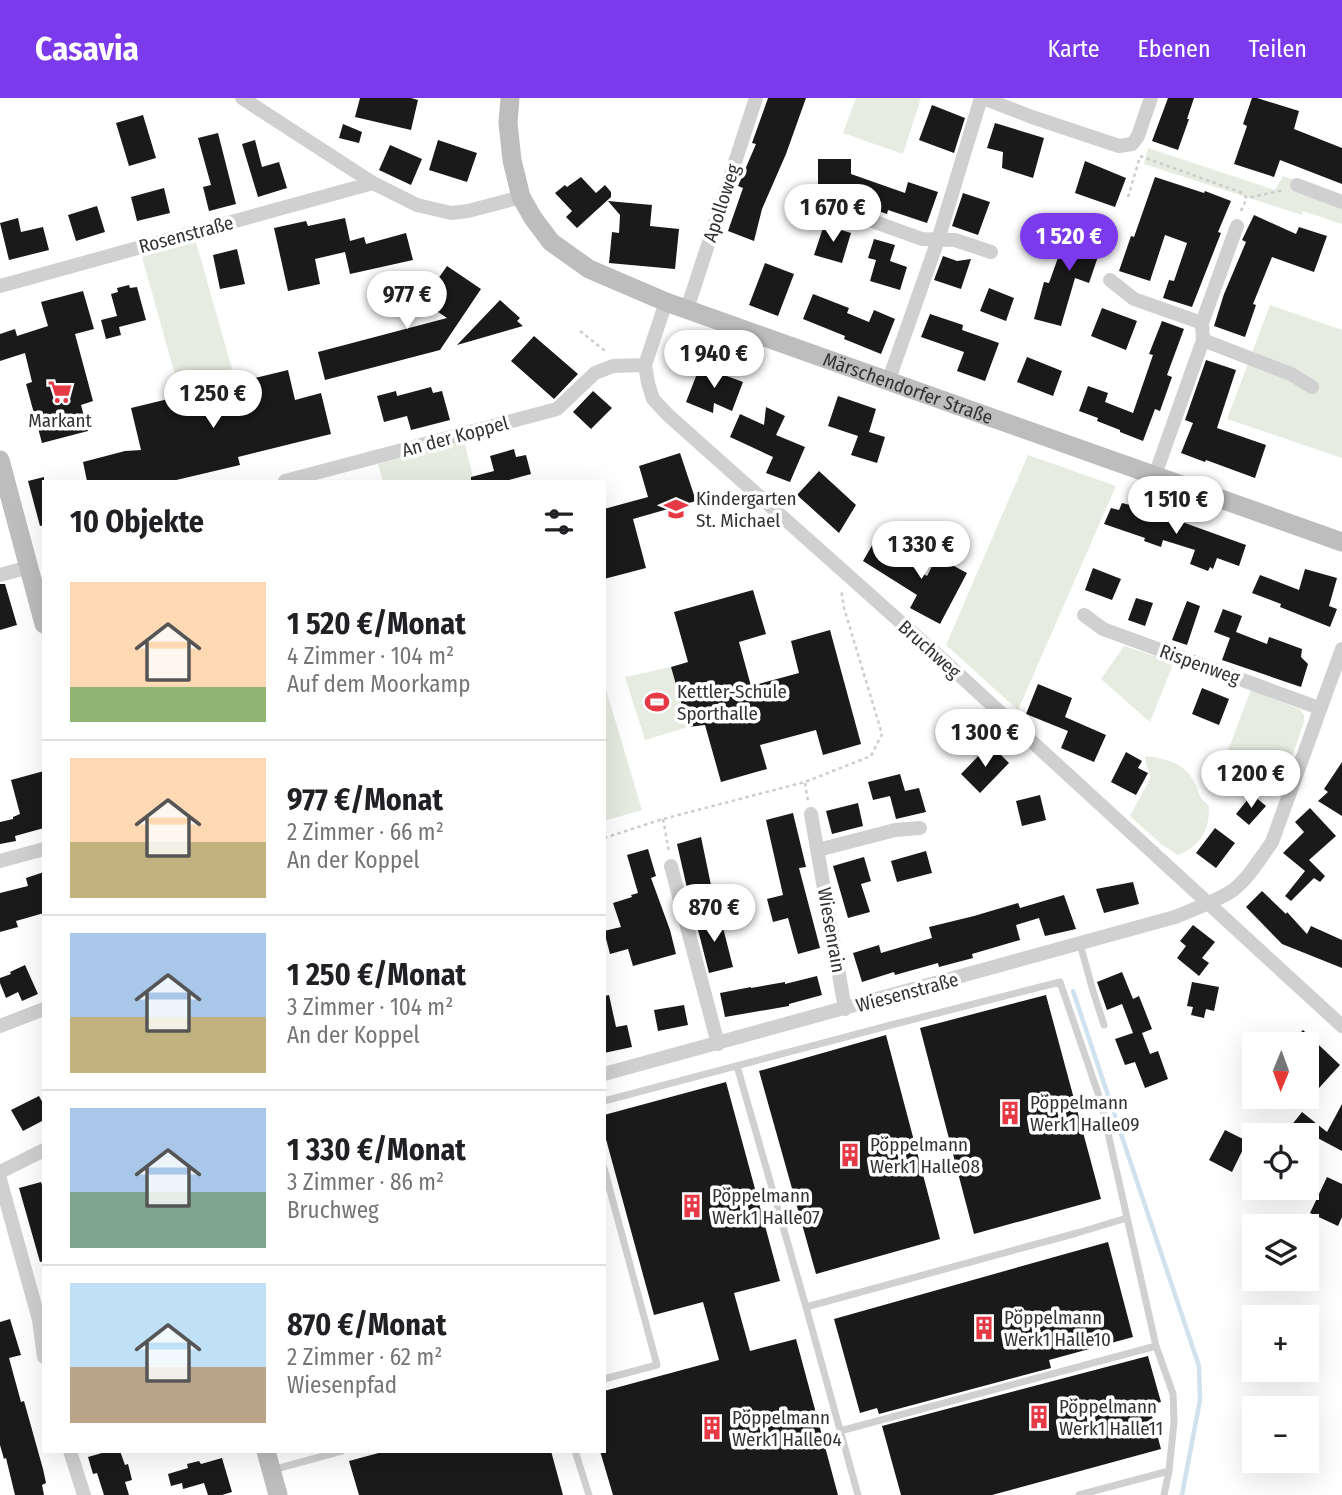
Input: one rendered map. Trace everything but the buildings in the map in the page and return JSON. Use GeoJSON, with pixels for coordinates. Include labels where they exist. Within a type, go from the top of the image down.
{"type":"FeatureCollection","features":[{"type":"Feature","properties":{"kind":"street"},"geometry":{"type":"LineString","coordinates":[[242,98],[373,183],[418,205],[452,213],[521,197]]}},
{"type":"Feature","properties":{"kind":"street","name":"Märschendorfer Straße"},"geometry":{"type":"LineString","coordinates":[[510,98],[508,123],[512,160],[521,197],[551,242],[589,269],[666,302],[1342,542]]}},
{"type":"Feature","properties":{"kind":"street","name":"Apolloweg"},"geometry":{"type":"LineString","coordinates":[[687,309],[756,98]]}},
{"type":"Feature","properties":{"kind":"street"},"geometry":{"type":"LineString","coordinates":[[888,382],[982,98],[1136,150],[1152,98]]}},
{"type":"Feature","properties":{"kind":"street","name":"Rosenstraße"},"geometry":{"type":"LineString","coordinates":[[0,286],[373,183]]}},
{"type":"Feature","properties":{"kind":"street"},"geometry":{"type":"LineString","coordinates":[[1297,186],[1342,202]]}},
{"type":"Feature","properties":{"kind":"street"},"geometry":{"type":"LineString","coordinates":[[850,213],[922,239],[955,240],[991,253]]}},
{"type":"Feature","properties":{"kind":"street"},"geometry":{"type":"LineString","coordinates":[[1155,475],[1203,340],[1202,323],[1237,226]]}},
{"type":"Feature","properties":{"kind":"street"},"geometry":{"type":"LineString","coordinates":[[1110,280],[1134,299],[1202,323]]}},
{"type":"Feature","properties":{"kind":"street"},"geometry":{"type":"LineString","coordinates":[[645,365],[666,302]]}},
{"type":"Feature","properties":{"kind":"street"},"geometry":{"type":"LineString","coordinates":[[1203,340],[1291,374],[1312,387]]}},
{"type":"Feature","properties":{"kind":"street","name":"An der Koppel"},"geometry":{"type":"LineString","coordinates":[[289,480],[557,408],[594,373],[613,366],[645,365]]}},
{"type":"Feature","properties":{"kind":"street","name":"Bruchweg"},"geometry":{"type":"LineString","coordinates":[[645,365],[653,399],[668,415],[959,675],[1342,1026]]}},
{"type":"Feature","properties":{"kind":"street"},"geometry":{"type":"LineString","coordinates":[[0,460],[42,616]]}},
{"type":"Feature","properties":{"kind":"street"},"geometry":{"type":"LineString","coordinates":[[0,575],[29,567]]}},
{"type":"Feature","properties":{"kind":"street","name":"Rispenweg"},"geometry":{"type":"LineString","coordinates":[[1084,615],[1104,629],[1319,708]]}},
{"type":"Feature","properties":{"kind":"street","name":"Wiesenstraße"},"geometry":{"type":"LineString","coordinates":[[606,1073],[1175,917],[1234,890],[1255,867],[1272,842],[1342,649]]}},
{"type":"Feature","properties":{"kind":"street","name":"Wiesenrain"},"geometry":{"type":"LineString","coordinates":[[811,814],[845,1009]]}},
{"type":"Feature","properties":{"kind":"street"},"geometry":{"type":"LineString","coordinates":[[818,850],[895,830],[920,828]]}},
{"type":"Feature","properties":{"kind":"street"},"geometry":{"type":"LineString","coordinates":[[0,861],[42,850]]}},
{"type":"Feature","properties":{"kind":"street"},"geometry":{"type":"LineString","coordinates":[[671,866],[718,1044]]}},
{"type":"Feature","properties":{"kind":"street"},"geometry":{"type":"LineString","coordinates":[[0,1026],[42,1010]]}},
{"type":"Feature","properties":{"kind":"street"},"geometry":{"type":"LineString","coordinates":[[0,1172],[42,1151]]}},
{"type":"Feature","properties":{"kind":"street"},"geometry":{"type":"LineString","coordinates":[[0,1179],[39,1321],[42,1343]]}},
{"type":"Feature","properties":{"kind":"street"},"geometry":{"type":"LineString","coordinates":[[72,1453],[84,1495]]}},
{"type":"Feature","properties":{"kind":"street"},"geometry":{"type":"LineString","coordinates":[[266,1453],[278,1495]]}},
{"type":"Feature","properties":{"kind":"lane"},"geometry":{"type":"LineString","coordinates":[[1080,944],[1104,1025]]}},
{"type":"Feature","properties":{"kind":"lane"},"geometry":{"type":"LineString","coordinates":[[606,1100],[1060,982],[1101,1101],[1156,1346],[1173,1394],[1174,1422],[1164,1495]]}},
{"type":"Feature","properties":{"kind":"lane"},"geometry":{"type":"LineString","coordinates":[[737,1066],[858,1495]]}},
{"type":"Feature","properties":{"kind":"lane"},"geometry":{"type":"LineString","coordinates":[[606,1175],[657,1365],[606,1378]]}},
{"type":"Feature","properties":{"kind":"lane"},"geometry":{"type":"LineString","coordinates":[[806,1307],[1127,1218]]}},
{"type":"Feature","properties":{"kind":"lane"},"geometry":{"type":"LineString","coordinates":[[840,1431],[1156,1346]]}},
{"type":"Feature","properties":{"kind":"lane"},"geometry":{"type":"LineString","coordinates":[[271,1471],[335,1453]]}},
{"type":"Feature","properties":{"kind":"lane"},"geometry":{"type":"LineString","coordinates":[[576,1453],[589,1495]]}},
{"type":"Feature","properties":{"kind":"lane"},"geometry":{"type":"LineString","coordinates":[[1079,1495],[1169,1471]]}},
{"type":"Feature","properties":{"kind":"path"},"geometry":{"type":"LineString","coordinates":[[1128,197],[1136,150],[1240,192],[1247,198],[1297,186]]}},
{"type":"Feature","properties":{"kind":"path"},"geometry":{"type":"LineString","coordinates":[[580,331],[604,350],[613,366]]}},
{"type":"Feature","properties":{"kind":"path"},"geometry":{"type":"LineString","coordinates":[[606,837],[663,819],[805,782],[871,756],[882,734],[844,608],[837,565]]}},
{"type":"Feature","properties":{"kind":"path"},"geometry":{"type":"LineString","coordinates":[[805,782],[811,814]]}},
{"type":"Feature","properties":{"kind":"path"},"geometry":{"type":"LineString","coordinates":[[663,819],[671,866]]}},
{"type":"Feature","properties":{"kind":"shaded area"},"geometry":{"type":"Polygon","coordinates":[[[856,98],[921,98],[903,154],[843,133],[856,98]]]}},
{"type":"Feature","properties":{"kind":"shaded area"},"geometry":{"type":"Polygon","coordinates":[[[1148,148],[1275,190],[1283,176],[1342,196],[1342,224],[1303,211],[1302,215],[1144,164],[1148,148]]]}},
{"type":"Feature","properties":{"kind":"shaded area"},"geometry":{"type":"Polygon","coordinates":[[[196,242],[232,369],[177,382],[142,257],[196,242]]]}},
{"type":"Feature","properties":{"kind":"shaded area"},"geometry":{"type":"Polygon","coordinates":[[[1270,305],[1342,330],[1342,458],[1227,419],[1270,305]]]}},
{"type":"Feature","properties":{"kind":"shaded area"},"geometry":{"type":"Polygon","coordinates":[[[464,441],[474,480],[383,480],[378,464],[464,441]]]}},
{"type":"Feature","properties":{"kind":"shaded area"},"geometry":{"type":"Polygon","coordinates":[[[1028,455],[1116,486],[1018,710],[946,645],[1028,455]]]}},
{"type":"Feature","properties":{"kind":"shaded area"},"geometry":{"type":"Polygon","coordinates":[[[1124,646],[1174,662],[1150,722],[1101,679],[1124,646]]]}},
{"type":"Feature","properties":{"kind":"shaded area","name":"Kettler-Schule Sporthalle"},"geometry":{"type":"Polygon","coordinates":[[[671,667],[688,727],[645,740],[625,677],[671,667]]]}},
{"type":"Feature","properties":{"kind":"shaded area"},"geometry":{"type":"Polygon","coordinates":[[[606,690],[642,810],[606,820],[606,690]]]}},
{"type":"Feature","properties":{"kind":"shaded area"},"geometry":{"type":"Polygon","coordinates":[[[1251,690],[1299,709],[1304,715],[1284,780],[1225,758],[1251,690]]]}},
{"type":"Feature","properties":{"kind":"shaded area"},"geometry":{"type":"Polygon","coordinates":[[[1145,756],[1167,760],[1180,766],[1190,776],[1209,806],[1208,823],[1202,836],[1192,847],[1178,855],[1161,844],[1130,816],[1151,777],[1145,756]]]}},
{"type":"Feature","properties":{"kind":"waterway"},"geometry":{"type":"LineString","coordinates":[[1073,991],[1199,1366],[1200,1400],[1182,1495]]}},
{"type":"Feature","properties":{"kind":"place","name":"Markant"},"geometry":{"type":"Point","coordinates":[60,392]}},
{"type":"Feature","properties":{"kind":"place","name":"Kindergarten St. Michael"},"geometry":{"type":"Point","coordinates":[676,509]}},
{"type":"Feature","properties":{"kind":"place","name":"Kettler-Schule Sporthalle"},"geometry":{"type":"Point","coordinates":[657,702]}},
{"type":"Feature","properties":{"kind":"place","name":"Pöppelmann Werk1 Halle09"},"geometry":{"type":"Point","coordinates":[1010,1113]}},
{"type":"Feature","properties":{"kind":"place","name":"Pöppelmann Werk1 Halle08"},"geometry":{"type":"Point","coordinates":[850,1155]}},
{"type":"Feature","properties":{"kind":"place","name":"Pöppelmann Werk1 Halle07"},"geometry":{"type":"Point","coordinates":[692,1206]}},
{"type":"Feature","properties":{"kind":"place","name":"Pöppelmann Werk1 Halle10"},"geometry":{"type":"Point","coordinates":[984,1328]}},
{"type":"Feature","properties":{"kind":"place","name":"Pöppelmann Werk1 Halle11"},"geometry":{"type":"Point","coordinates":[1039,1417]}},
{"type":"Feature","properties":{"kind":"place","name":"Pöppelmann Werk1 Halle04"},"geometry":{"type":"Point","coordinates":[712,1428]}}]}
